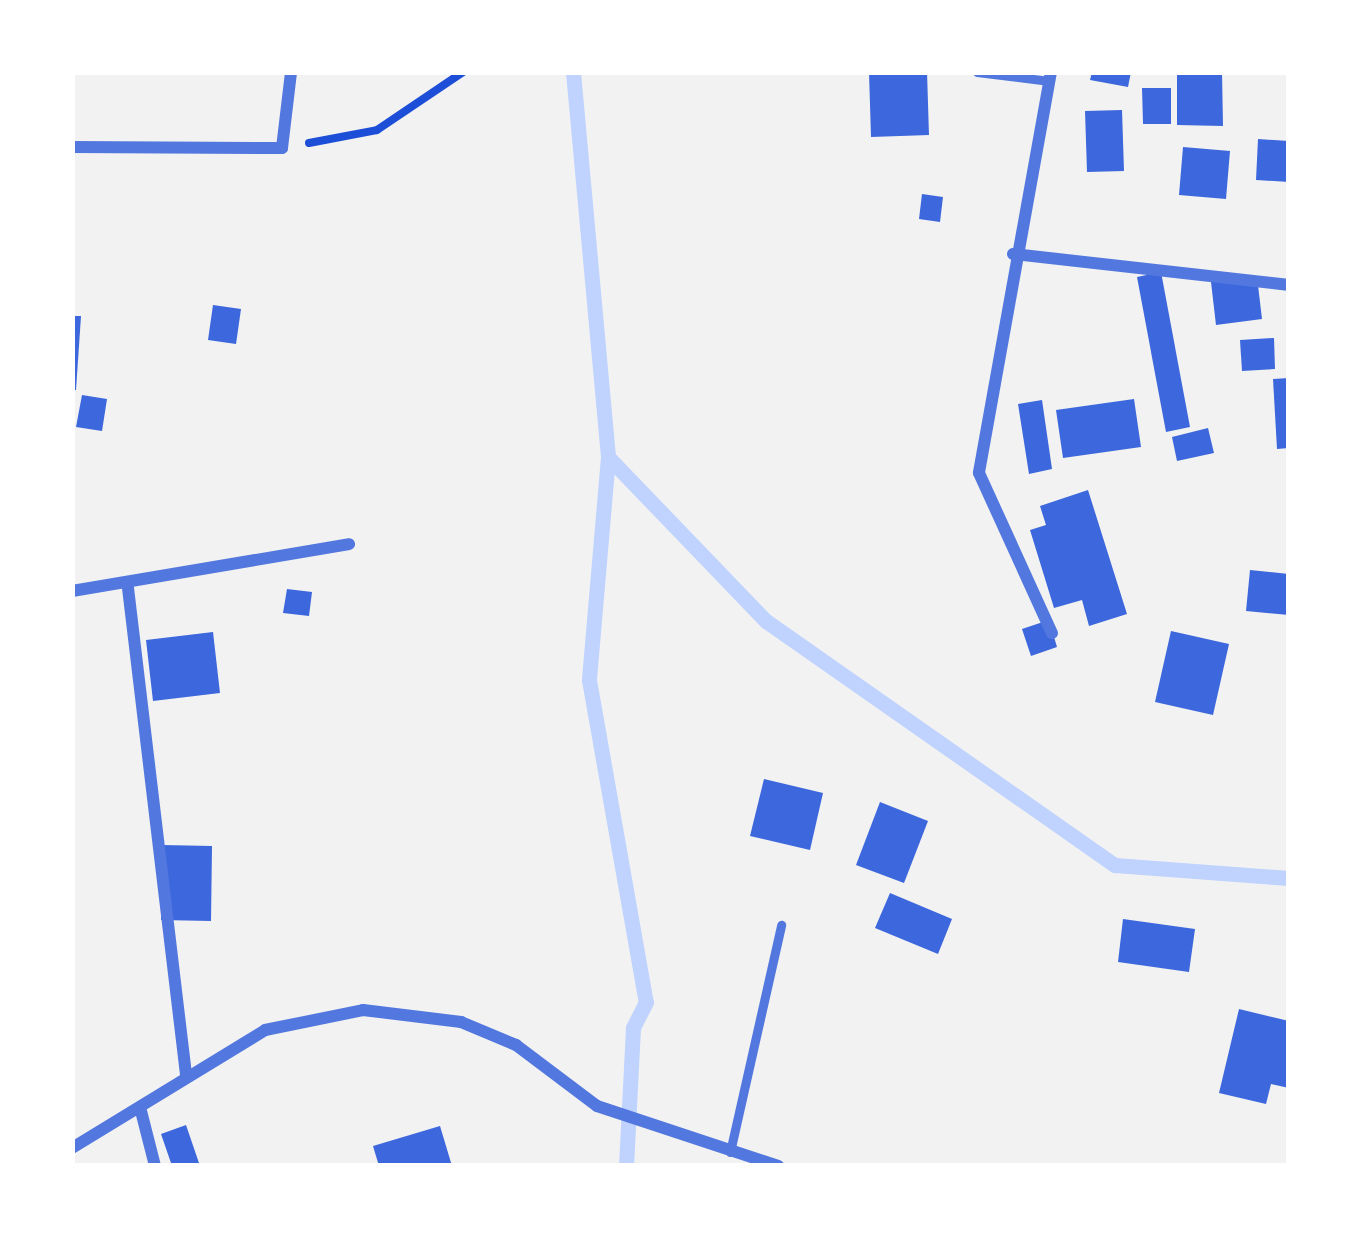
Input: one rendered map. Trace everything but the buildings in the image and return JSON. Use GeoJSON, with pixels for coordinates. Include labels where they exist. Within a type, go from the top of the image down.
{"type":"FeatureCollection","features":[{"type":"Feature","properties":{"kind":"street"},"geometry":{"type":"LineString","coordinates":[[72,147],[282,148],[291,72]]}},
{"type":"Feature","properties":{"kind":"street"},"geometry":{"type":"LineString","coordinates":[[1050,77],[1013,254],[979,473],[1052,633]]}},
{"type":"Feature","properties":{"kind":"street"},"geometry":{"type":"LineString","coordinates":[[1013,254],[1289,285]]}},
{"type":"Feature","properties":{"kind":"street"},"geometry":{"type":"LineString","coordinates":[[72,591],[128,588],[349,544]]}},
{"type":"Feature","properties":{"kind":"street"},"geometry":{"type":"LineString","coordinates":[[128,588],[186,1077]]}},
{"type":"Feature","properties":{"kind":"street"},"geometry":{"type":"LineString","coordinates":[[72,1148],[265,1030],[363,1010],[460,1022],[516,1045],[597,1106],[649,1128],[778,1166]]}},
{"type":"Feature","properties":{"kind":"street"},"geometry":{"type":"LineString","coordinates":[[140,1107],[155,1166]]}},
{"type":"Feature","properties":{"kind":"lane"},"geometry":{"type":"LineString","coordinates":[[977,72],[1050,77]]}},
{"type":"Feature","properties":{"kind":"lane"},"geometry":{"type":"LineString","coordinates":[[730,1152],[781,925]]}},
{"type":"Feature","properties":{"kind":"path"},"geometry":{"type":"LineString","coordinates":[[282,148],[377,130],[463,72]]}},
{"type":"Feature","properties":{"kind":"waterway"},"geometry":{"type":"LineString","coordinates":[[573,72],[608,457],[589,680],[646,1002],[633,1028],[626,1166]]}},
{"type":"Feature","properties":{"kind":"waterway"},"geometry":{"type":"LineString","coordinates":[[608,457],[766,621],[1115,865],[1289,878]]}}]}
